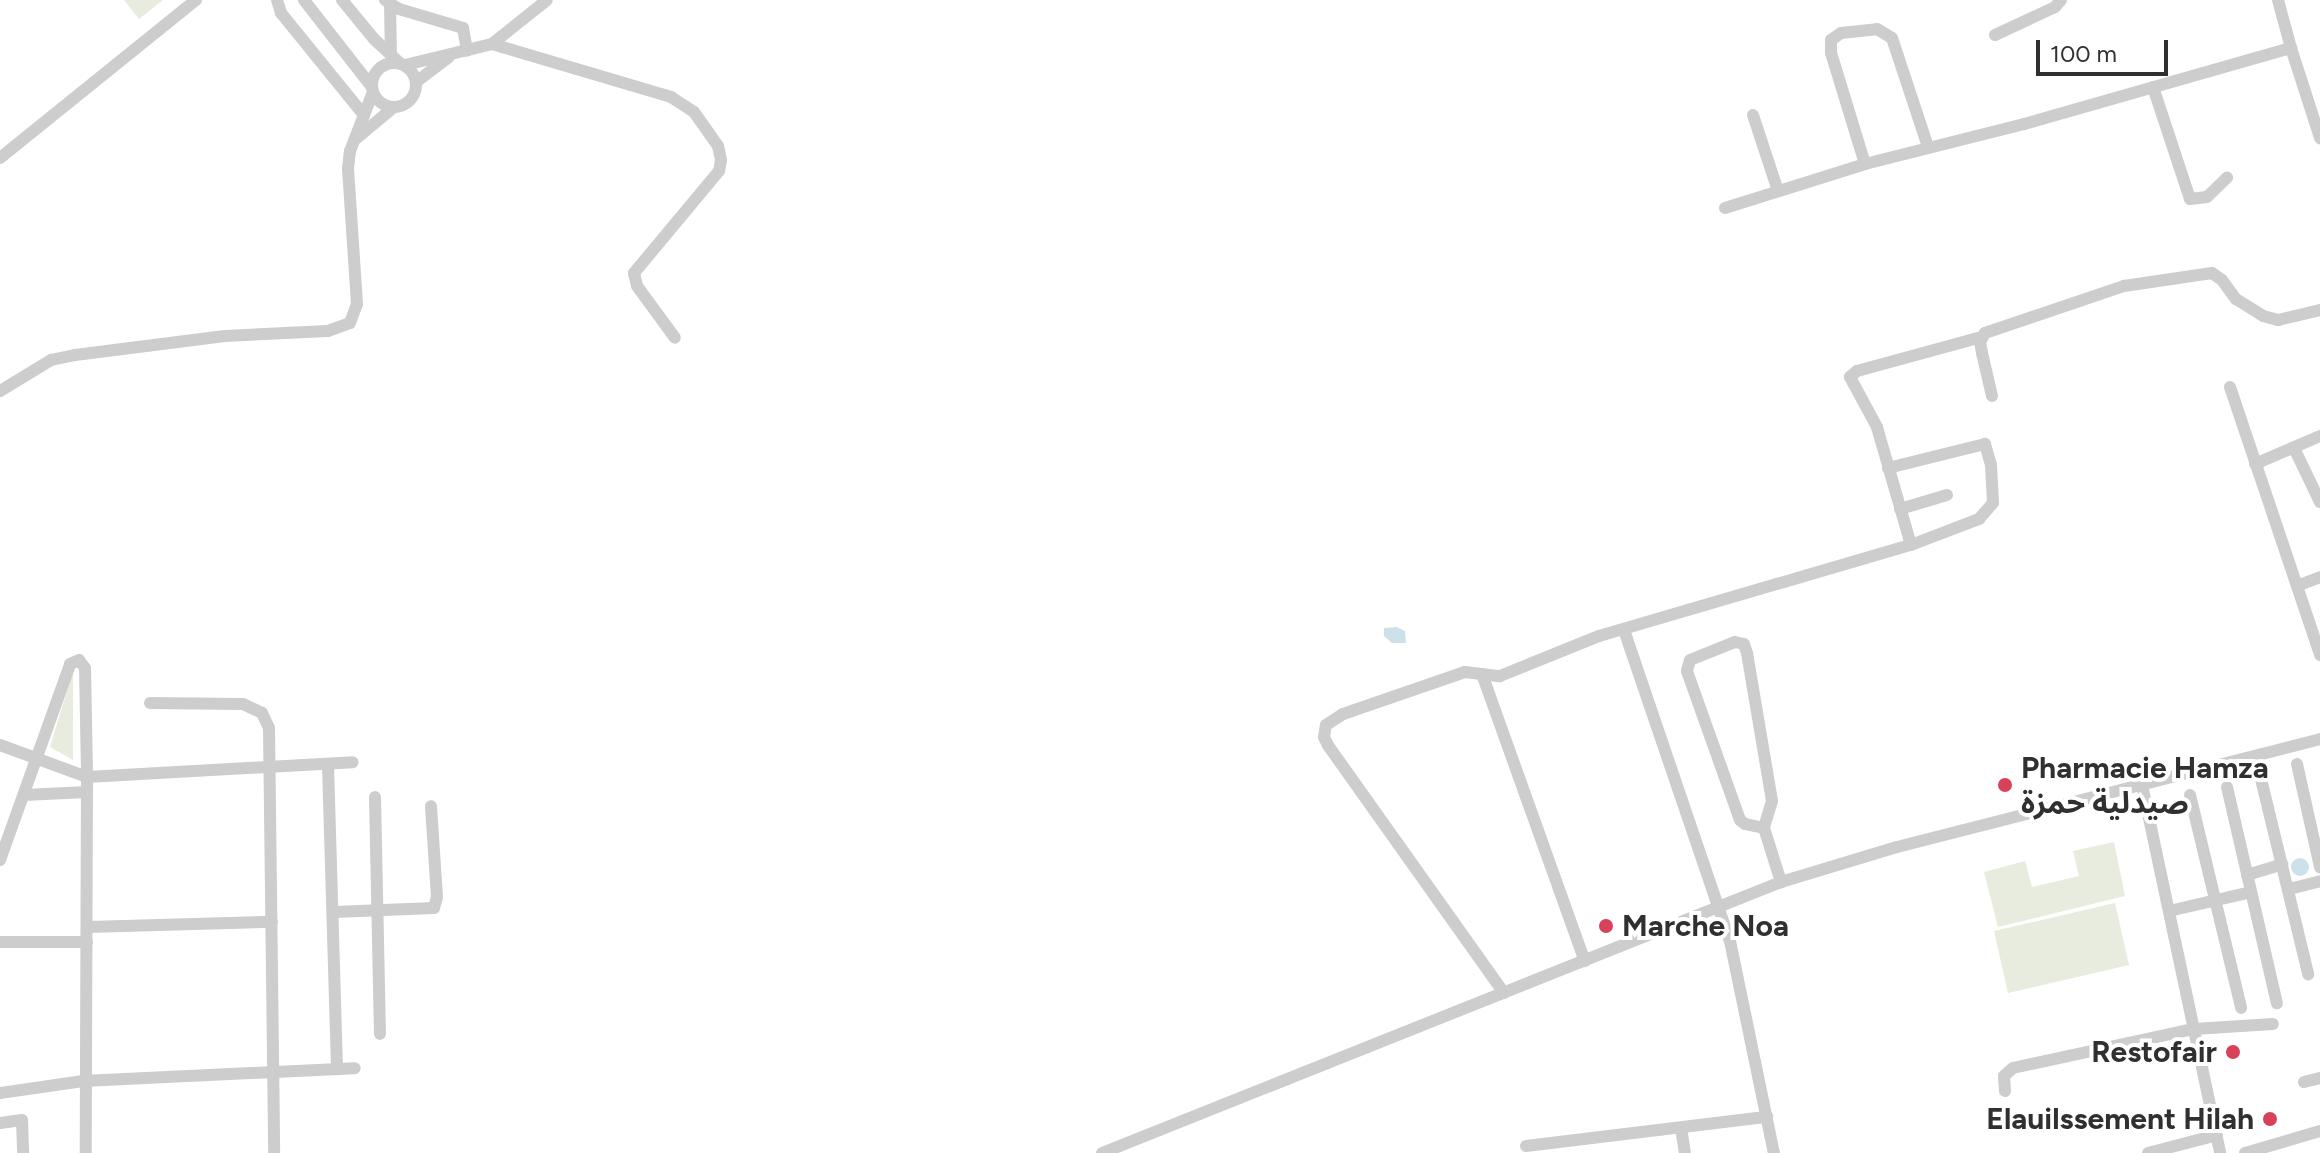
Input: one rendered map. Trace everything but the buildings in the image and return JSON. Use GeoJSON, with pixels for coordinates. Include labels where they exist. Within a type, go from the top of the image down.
{"type":"FeatureCollection","features":[{"type":"Feature","properties":{"kind":"street"},"geometry":{"type":"LineString","coordinates":[[0,158],[196,0]]}},
{"type":"Feature","properties":{"kind":"street"},"geometry":{"type":"LineString","coordinates":[[277,0],[281,13],[364,115]]}},
{"type":"Feature","properties":{"kind":"street"},"geometry":{"type":"LineString","coordinates":[[304,0],[379,101],[394,107]]}},
{"type":"Feature","properties":{"kind":"street"},"geometry":{"type":"LineString","coordinates":[[342,0],[416,82],[415,94],[409,102],[394,107],[354,140]]}},
{"type":"Feature","properties":{"kind":"street"},"geometry":{"type":"LineString","coordinates":[[0,391],[51,360],[75,355],[197,339],[328,331],[350,323],[357,304],[348,169],[354,140],[380,68],[399,61],[452,56],[492,44],[547,0]]}},
{"type":"Feature","properties":{"kind":"street"},"geometry":{"type":"LineString","coordinates":[[1995,35],[2061,0]]}},
{"type":"Feature","properties":{"kind":"street"},"geometry":{"type":"LineString","coordinates":[[2278,0],[2320,139]]}},
{"type":"Feature","properties":{"kind":"street"},"geometry":{"type":"LineString","coordinates":[[399,61],[388,3],[463,28],[467,51]]}},
{"type":"Feature","properties":{"kind":"street"},"geometry":{"type":"LineString","coordinates":[[1865,164],[1831,53],[1831,40],[1841,33],[1877,29],[1892,38],[1928,147]]}},
{"type":"Feature","properties":{"kind":"street"},"geometry":{"type":"LineString","coordinates":[[492,44],[671,97],[694,112],[718,146],[721,155],[719,171],[635,269],[637,286],[675,338]]}},
{"type":"Feature","properties":{"kind":"street"},"geometry":{"type":"LineString","coordinates":[[1725,208],[1865,164],[2291,48]]}},
{"type":"Feature","properties":{"kind":"street"},"geometry":{"type":"LineString","coordinates":[[416,82],[452,56]]}},
{"type":"Feature","properties":{"kind":"street"},"geometry":{"type":"LineString","coordinates":[[2153,87],[2190,199],[2207,197],[2227,178]]}},
{"type":"Feature","properties":{"kind":"street"},"geometry":{"type":"LineString","coordinates":[[1753,115],[1778,191]]}},
{"type":"Feature","properties":{"kind":"street"},"geometry":{"type":"LineString","coordinates":[[1911,545],[1877,427],[1851,380],[1853,373],[1981,337],[1991,330],[2109,291],[2200,273],[2212,273],[2222,280],[2236,299],[2263,316],[2278,320],[2320,310]]}},
{"type":"Feature","properties":{"kind":"street"},"geometry":{"type":"LineString","coordinates":[[1981,337],[1986,379],[1992,396]]}},
{"type":"Feature","properties":{"kind":"street"},"geometry":{"type":"LineString","coordinates":[[2230,387],[2320,655]]}},
{"type":"Feature","properties":{"kind":"street"},"geometry":{"type":"LineString","coordinates":[[2255,464],[2320,436]]}},
{"type":"Feature","properties":{"kind":"street"},"geometry":{"type":"LineString","coordinates":[[1504,993],[1324,737],[1326,725],[1343,714],[1465,672],[1500,676],[1624,630],[1911,545],[1985,516],[1994,497],[1989,451],[1982,443],[1888,468]]}},
{"type":"Feature","properties":{"kind":"street"},"geometry":{"type":"LineString","coordinates":[[2294,448],[2320,502]]}},
{"type":"Feature","properties":{"kind":"street"},"geometry":{"type":"LineString","coordinates":[[1900,509],[1947,495]]}},
{"type":"Feature","properties":{"kind":"street"},"geometry":{"type":"LineString","coordinates":[[2297,586],[2320,577]]}},
{"type":"Feature","properties":{"kind":"street"},"geometry":{"type":"LineString","coordinates":[[1624,630],[1720,907],[1774,1153]]}},
{"type":"Feature","properties":{"kind":"street"},"geometry":{"type":"LineString","coordinates":[[1764,828],[1740,820],[1687,671],[1690,660],[1735,642],[1744,644],[1747,653],[1772,801],[1764,828],[1781,882]]}},
{"type":"Feature","properties":{"kind":"street"},"geometry":{"type":"LineString","coordinates":[[0,860],[70,664],[79,660],[85,668],[87,777],[88,927],[83,1081],[86,1153]]}},
{"type":"Feature","properties":{"kind":"street"},"geometry":{"type":"LineString","coordinates":[[1482,674],[1585,961]]}},
{"type":"Feature","properties":{"kind":"street"},"geometry":{"type":"LineString","coordinates":[[150,703],[243,704],[262,713],[269,728],[274,1153]]}},
{"type":"Feature","properties":{"kind":"street"},"geometry":{"type":"LineString","coordinates":[[1102,1153],[1781,882],[1897,847],[2320,739]]}},
{"type":"Feature","properties":{"kind":"street"},"geometry":{"type":"LineString","coordinates":[[0,745],[87,777],[353,762]]}},
{"type":"Feature","properties":{"kind":"street"},"geometry":{"type":"LineString","coordinates":[[2297,764],[2320,867]]}},
{"type":"Feature","properties":{"kind":"street"},"geometry":{"type":"LineString","coordinates":[[328,765],[337,1067]]}},
{"type":"Feature","properties":{"kind":"street"},"geometry":{"type":"LineString","coordinates":[[2261,779],[2308,974]]}},
{"type":"Feature","properties":{"kind":"street"},"geometry":{"type":"LineString","coordinates":[[2142,785],[2220,1153]]}},
{"type":"Feature","properties":{"kind":"street"},"geometry":{"type":"LineString","coordinates":[[2227,787],[2277,1003]]}},
{"type":"Feature","properties":{"kind":"street"},"geometry":{"type":"LineString","coordinates":[[24,795],[87,792]]}},
{"type":"Feature","properties":{"kind":"street"},"geometry":{"type":"LineString","coordinates":[[2190,795],[2241,1008]]}},
{"type":"Feature","properties":{"kind":"street"},"geometry":{"type":"LineString","coordinates":[[375,797],[380,1034]]}},
{"type":"Feature","properties":{"kind":"street"},"geometry":{"type":"LineString","coordinates":[[334,912],[427,911],[436,905],[431,806]]}},
{"type":"Feature","properties":{"kind":"street"},"geometry":{"type":"LineString","coordinates":[[2247,875],[2282,864]]}},
{"type":"Feature","properties":{"kind":"street"},"geometry":{"type":"LineString","coordinates":[[2289,889],[2320,881]]}},
{"type":"Feature","properties":{"kind":"street"},"geometry":{"type":"LineString","coordinates":[[2169,911],[2251,892]]}},
{"type":"Feature","properties":{"kind":"street"},"geometry":{"type":"LineString","coordinates":[[88,927],[272,922]]}},
{"type":"Feature","properties":{"kind":"street"},"geometry":{"type":"LineString","coordinates":[[0,942],[87,942]]}},
{"type":"Feature","properties":{"kind":"street"},"geometry":{"type":"LineString","coordinates":[[2005,1091],[2004,1076],[2013,1068],[2194,1029],[2273,1024]]}},
{"type":"Feature","properties":{"kind":"street"},"geometry":{"type":"LineString","coordinates":[[0,1093],[83,1081],[355,1068]]}},
{"type":"Feature","properties":{"kind":"street"},"geometry":{"type":"LineString","coordinates":[[2304,1082],[2320,1078]]}},
{"type":"Feature","properties":{"kind":"street"},"geometry":{"type":"LineString","coordinates":[[1535,1148],[1767,1117]]}},
{"type":"Feature","properties":{"kind":"street"},"geometry":{"type":"LineString","coordinates":[[0,1123],[22,1120],[23,1153]]}},
{"type":"Feature","properties":{"kind":"street"},"geometry":{"type":"LineString","coordinates":[[1681,1128],[1685,1153]]}},
{"type":"Feature","properties":{"kind":"street"},"geometry":{"type":"LineString","coordinates":[[2245,1153],[2320,1131]]}},
{"type":"Feature","properties":{"kind":"street"},"geometry":{"type":"LineString","coordinates":[[2148,1153],[2217,1135]]}},
{"type":"Feature","properties":{"kind":"shaded area"},"geometry":{"type":"Polygon","coordinates":[[[124,0],[163,0],[139,19],[124,0]]]}},
{"type":"Feature","properties":{"kind":"shaded area"},"geometry":{"type":"Polygon","coordinates":[[[73,671],[73,760],[50,747],[73,671]]]}},
{"type":"Feature","properties":{"kind":"shaded area"},"geometry":{"type":"Polygon","coordinates":[[[2114,842],[2125,896],[1998,927],[1984,872],[2025,861],[2032,887],[2079,876],[2073,851],[2114,842]]]}},
{"type":"Feature","properties":{"kind":"shaded area"},"geometry":{"type":"Polygon","coordinates":[[[2115,903],[2129,965],[2008,993],[1994,931],[2115,903]]]}},
{"type":"Feature","properties":{"kind":"water"},"geometry":{"type":"Polygon","coordinates":[[[1397,627],[1405,631],[1406,643],[1392,643],[1384,636],[1384,628],[1397,627]]]}},
{"type":"Feature","properties":{"kind":"water"},"geometry":{"type":"Polygon","coordinates":[[[2296,858],[2304,858],[2309,867],[2307,874],[2296,876],[2291,871],[2291,863],[2296,858]]]}},
{"type":"Feature","properties":{"kind":"place","name":"Pharmacie Hamza صيدلية حمزة"},"geometry":{"type":"Point","coordinates":[2005,785]}},
{"type":"Feature","properties":{"kind":"place","name":"Marche Noa"},"geometry":{"type":"Point","coordinates":[1606,926]}},
{"type":"Feature","properties":{"kind":"place","name":"Restofair"},"geometry":{"type":"Point","coordinates":[2233,1052]}},
{"type":"Feature","properties":{"kind":"place","name":"Elauilssement Hilah"},"geometry":{"type":"Point","coordinates":[2270,1119]}}]}
